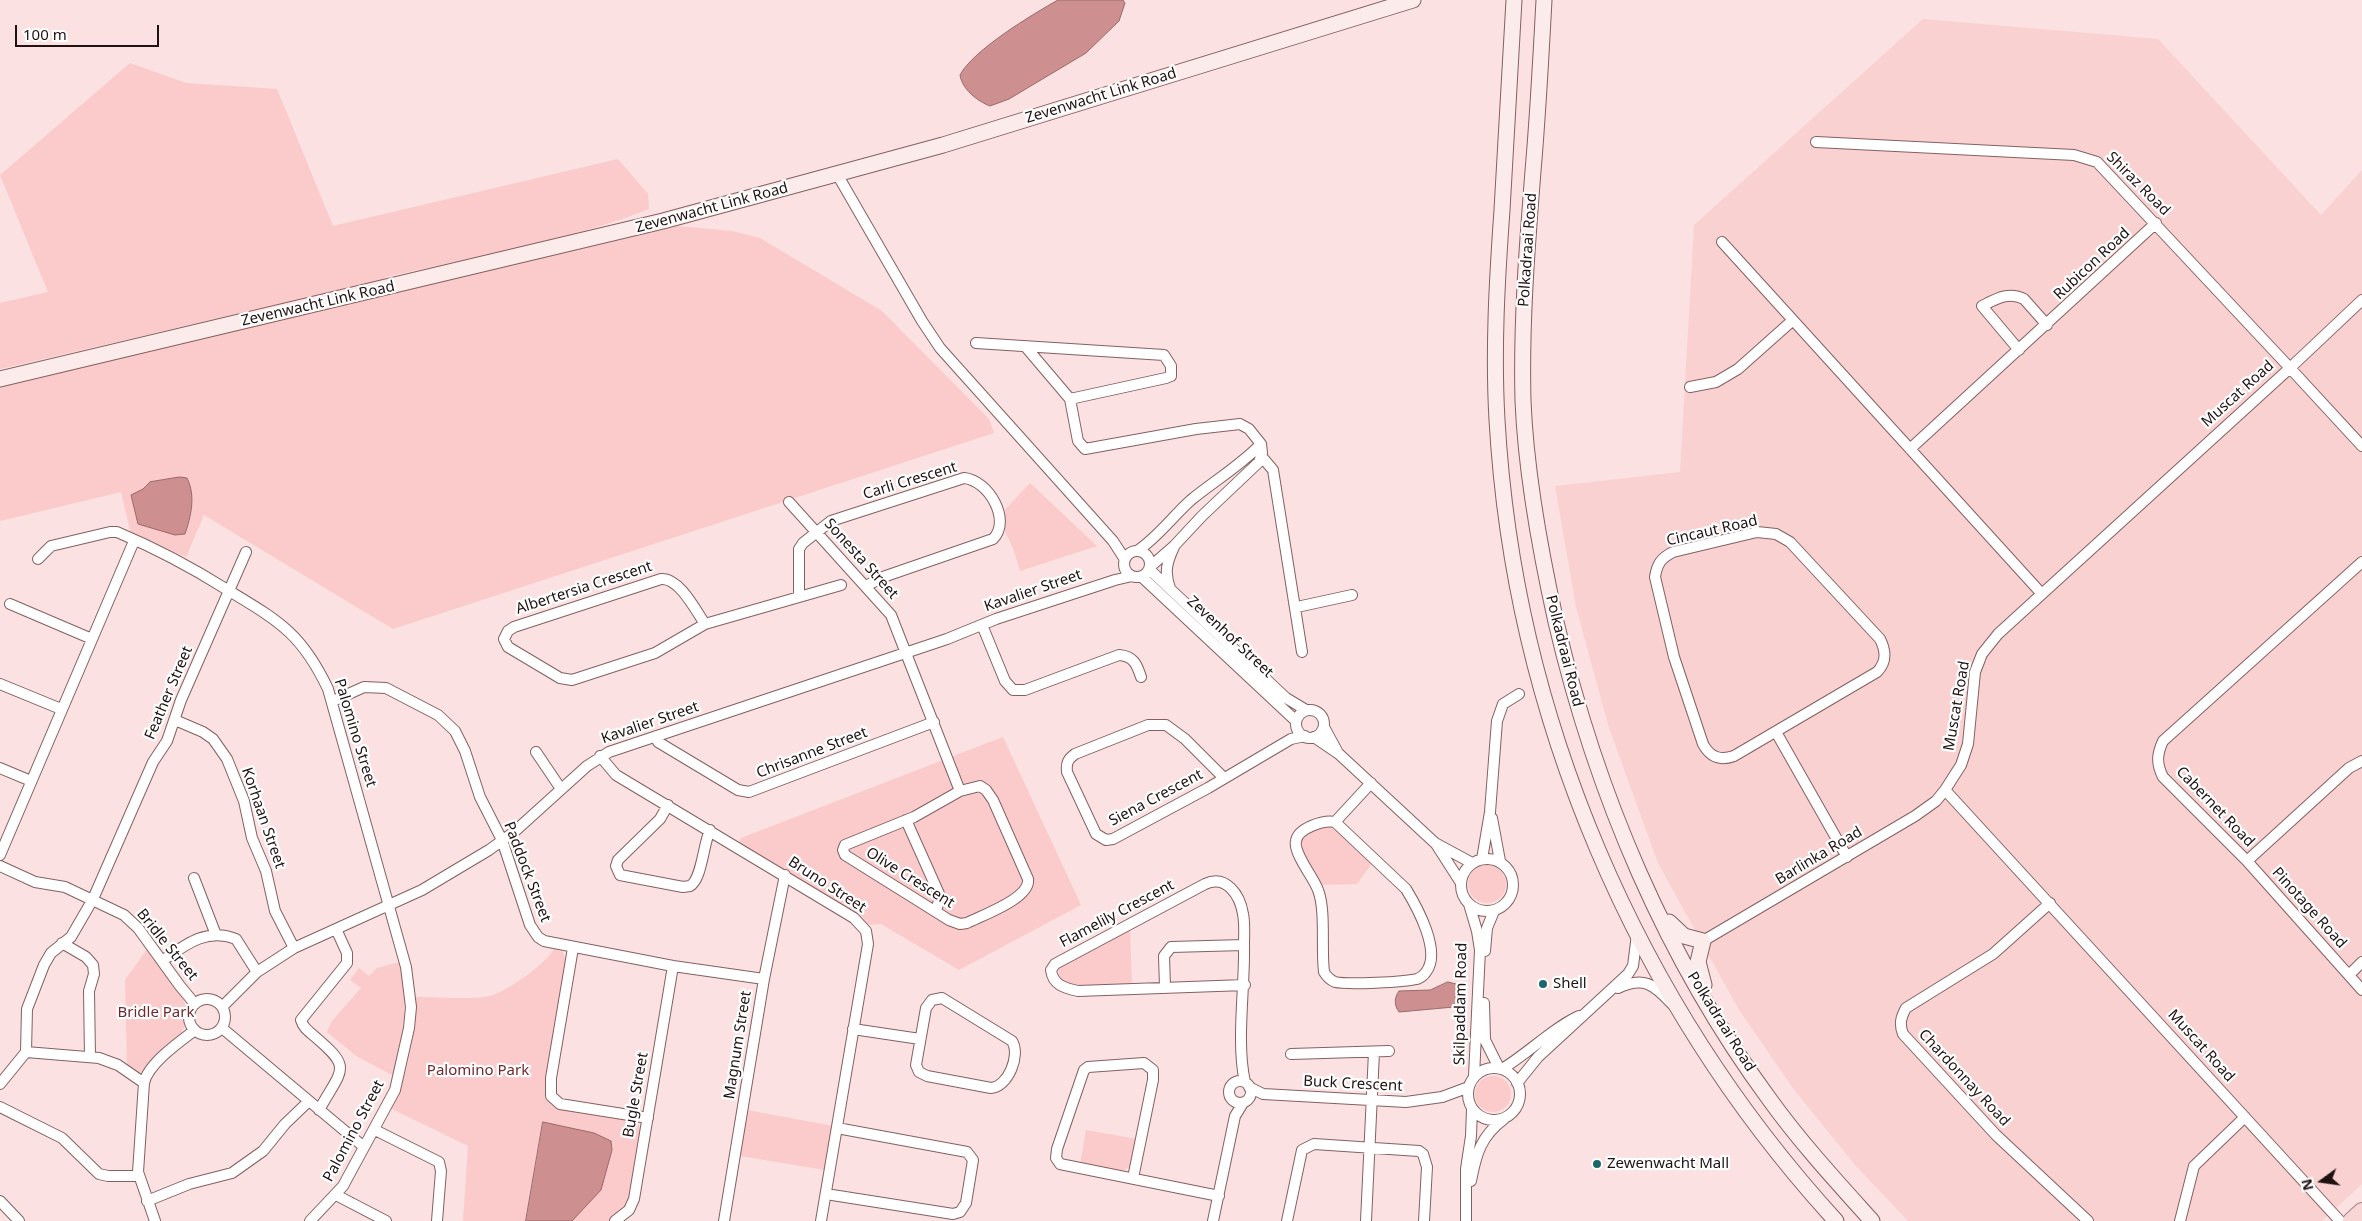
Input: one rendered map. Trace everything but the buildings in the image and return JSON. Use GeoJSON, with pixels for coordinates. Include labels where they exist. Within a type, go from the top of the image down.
{"type":"FeatureCollection","features":[{"type":"Feature","properties":{"kind":"main road","name":"Zevenwacht Link Road"},"geometry":{"type":"LineString","coordinates":[[0,379],[664,221],[942,145],[1413,0]]}},
{"type":"Feature","properties":{"kind":"main road","name":"Polkadraai Road"},"geometry":{"type":"LineString","coordinates":[[1514,0],[1495,328],[1497,420],[1501,475],[1518,594],[1549,720],[1585,823],[1637,933],[1681,1014],[1728,1088],[1793,1171],[1836,1221]]}},
{"type":"Feature","properties":{"kind":"main road","name":"Polkadraai Road"},"geometry":{"type":"LineString","coordinates":[[1544,0],[1522,349],[1526,454],[1547,584],[1568,672],[1602,784],[1634,862],[1690,974],[1738,1053],[1787,1122],[1872,1221]]}},
{"type":"Feature","properties":{"kind":"main road"},"geometry":{"type":"LineString","coordinates":[[1634,862],[1650,885],[1675,930],[1684,936],[1703,942],[1698,956],[1702,982],[1738,1053]]}},
{"type":"Feature","properties":{"kind":"main road"},"geometry":{"type":"LineString","coordinates":[[2350,1221],[2362,1210]]}},
{"type":"Feature","properties":{"kind":"street","name":"Shiraz Road"},"geometry":{"type":"LineString","coordinates":[[1816,142],[2074,155],[2097,162],[2290,368]]}},
{"type":"Feature","properties":{"kind":"street"},"geometry":{"type":"LineString","coordinates":[[836,174],[922,321],[940,348],[1113,541],[1134,550]]}},
{"type":"Feature","properties":{"kind":"street","name":"Rubicon Road"},"geometry":{"type":"LineString","coordinates":[[1910,448],[2047,325],[2156,223]]}},
{"type":"Feature","properties":{"kind":"street"},"geometry":{"type":"LineString","coordinates":[[1722,242],[2042,593]]}},
{"type":"Feature","properties":{"kind":"street"},"geometry":{"type":"LineString","coordinates":[[2019,350],[1982,306],[2003,296],[2018,296],[2047,325]]}},
{"type":"Feature","properties":{"kind":"street"},"geometry":{"type":"LineString","coordinates":[[2290,368],[2362,300]]}},
{"type":"Feature","properties":{"kind":"street"},"geometry":{"type":"LineString","coordinates":[[1690,387],[1716,382],[1727,377],[1793,320]]}},
{"type":"Feature","properties":{"kind":"street"},"geometry":{"type":"LineString","coordinates":[[976,343],[1164,354],[1171,366],[1171,376],[1166,378],[1070,399]]}},
{"type":"Feature","properties":{"kind":"street"},"geometry":{"type":"LineString","coordinates":[[1025,346],[1070,399],[1078,441],[1085,448],[1196,429],[1240,424],[1249,429],[1261,444],[1262,457],[1273,470],[1297,607],[1302,652]]}},
{"type":"Feature","properties":{"kind":"street","name":"Muscat Road"},"geometry":{"type":"LineString","coordinates":[[2340,1221],[1945,790],[1961,765],[1968,744],[1975,672],[1982,654],[1998,634],[2290,368],[2362,446]]}},
{"type":"Feature","properties":{"kind":"street"},"geometry":{"type":"LineString","coordinates":[[1115,580],[1134,550],[1154,540],[1190,502],[1234,469],[1261,444]]}},
{"type":"Feature","properties":{"kind":"street"},"geometry":{"type":"LineString","coordinates":[[1137,577],[1174,546],[1262,457]]}},
{"type":"Feature","properties":{"kind":"street","name":"Carli Crescent"},"geometry":{"type":"LineString","coordinates":[[799,596],[799,550],[803,543],[831,521],[960,479],[975,481],[994,500],[999,529],[993,539],[883,577],[866,586]]}},
{"type":"Feature","properties":{"kind":"street","name":"Sonesta Street"},"geometry":{"type":"LineString","coordinates":[[789,502],[891,615],[960,791]]}},
{"type":"Feature","properties":{"kind":"street","name":"Palomino Street"},"geometry":{"type":"LineString","coordinates":[[38,559],[50,546],[103,533],[117,532],[183,562],[275,618],[298,641],[316,665],[333,701],[408,974],[411,1007],[402,1065],[395,1090],[353,1170],[336,1195],[310,1221]]}},
{"type":"Feature","properties":{"kind":"street","name":"Cincaut Road"},"geometry":{"type":"LineString","coordinates":[[1757,532],[1776,534],[1790,542],[1880,639],[1884,648],[1885,658],[1877,672],[1776,732],[1727,758],[1719,759],[1708,753],[1702,744],[1674,657],[1655,577],[1658,564],[1666,556],[1757,532]]}},
{"type":"Feature","properties":{"kind":"street"},"geometry":{"type":"LineString","coordinates":[[0,855],[134,541]]}},
{"type":"Feature","properties":{"kind":"street","name":"Zevenhof Street"},"geometry":{"type":"LineString","coordinates":[[1113,541],[1124,563],[1137,577],[1310,737],[1339,754],[1435,843],[1461,883]]}},
{"type":"Feature","properties":{"kind":"street"},"geometry":{"type":"LineString","coordinates":[[1172,591],[1166,573],[1166,563],[1174,546]]}},
{"type":"Feature","properties":{"kind":"street","name":"Zevenhof Street"},"geometry":{"type":"LineString","coordinates":[[1134,550],[1146,555],[1150,568],[1172,591],[1225,638],[1286,698],[1306,710],[1320,714],[1324,727],[1339,754]]}},
{"type":"Feature","properties":{"kind":"street","name":"Feather Street"},"geometry":{"type":"LineString","coordinates":[[26,1052],[27,1009],[47,958],[71,937],[92,899],[153,762],[168,741],[181,700],[246,552]]}},
{"type":"Feature","properties":{"kind":"street","name":"Cabernet Road"},"geometry":{"type":"LineString","coordinates":[[2362,562],[2163,741],[2159,749],[2158,762],[2163,777],[2247,861],[2349,768],[2362,761]]}},
{"type":"Feature","properties":{"kind":"street","name":"Kavalier Street"},"geometry":{"type":"LineString","coordinates":[[222,1007],[257,972],[294,948],[422,890],[502,840],[600,756],[907,653],[982,624],[1115,580],[1137,577]]}},
{"type":"Feature","properties":{"kind":"street","name":"Albertersia Crescent"},"geometry":{"type":"LineString","coordinates":[[706,624],[676,583],[665,578],[514,627],[508,631],[504,639],[508,647],[560,678],[572,680],[655,654],[706,624],[841,585]]}},
{"type":"Feature","properties":{"kind":"street"},"geometry":{"type":"LineString","coordinates":[[1297,607],[1352,595]]}},
{"type":"Feature","properties":{"kind":"street"},"geometry":{"type":"LineString","coordinates":[[10,604],[92,639]]}},
{"type":"Feature","properties":{"kind":"street"},"geometry":{"type":"LineString","coordinates":[[982,624],[1005,681],[1013,690],[1025,690],[1119,655],[1128,656],[1134,661],[1141,677]]}},
{"type":"Feature","properties":{"kind":"street"},"geometry":{"type":"LineString","coordinates":[[0,684],[61,710]]}},
{"type":"Feature","properties":{"kind":"street","name":"Paddock Street"},"geometry":{"type":"LineString","coordinates":[[333,701],[356,689],[379,686],[394,691],[438,715],[460,739],[480,797],[502,840],[534,933],[544,942],[673,966],[764,979]]}},
{"type":"Feature","properties":{"kind":"street"},"geometry":{"type":"LineString","coordinates":[[1490,812],[1500,862],[1510,872],[1514,886],[1507,903],[1494,911],[1481,911],[1469,904],[1462,892],[1461,883],[1466,870],[1477,861],[1490,812],[1497,721],[1503,704],[1519,694]]}},
{"type":"Feature","properties":{"kind":"street"},"geometry":{"type":"LineString","coordinates":[[1291,740],[1296,724],[1306,710]]}},
{"type":"Feature","properties":{"kind":"street","name":"Korhaan Street"},"geometry":{"type":"LineString","coordinates":[[175,720],[203,732],[213,739],[227,759],[244,801],[252,838],[266,871],[275,911],[294,948]]}},
{"type":"Feature","properties":{"kind":"street","name":"Chrisanne Street"},"geometry":{"type":"LineString","coordinates":[[656,736],[658,742],[738,790],[749,792],[934,722]]}},
{"type":"Feature","properties":{"kind":"street","name":"Siena Crescent"},"geometry":{"type":"LineString","coordinates":[[1224,778],[1174,729],[1156,724],[1075,754],[1069,758],[1067,765],[1068,772],[1096,834],[1106,840],[1113,839],[1224,778],[1291,740],[1310,737]]}},
{"type":"Feature","properties":{"kind":"street"},"geometry":{"type":"LineString","coordinates":[[1310,737],[1324,727]]}},
{"type":"Feature","properties":{"kind":"street"},"geometry":{"type":"LineString","coordinates":[[1776,732],[1847,856]]}},
{"type":"Feature","properties":{"kind":"street"},"geometry":{"type":"LineString","coordinates":[[536,752],[561,789]]}},
{"type":"Feature","properties":{"kind":"street","name":"Bruno Street"},"geometry":{"type":"LineString","coordinates":[[600,756],[616,774],[854,918],[866,931],[868,944],[821,1221]]}},
{"type":"Feature","properties":{"kind":"street"},"geometry":{"type":"LineString","coordinates":[[0,768],[31,781]]}},
{"type":"Feature","properties":{"kind":"street"},"geometry":{"type":"LineString","coordinates":[[1335,822],[1406,889],[1414,903],[1430,941],[1430,963],[1427,971],[1421,977],[1397,981],[1343,983],[1330,979],[1324,972],[1320,897],[1298,854],[1295,842],[1298,835],[1316,824],[1335,822],[1371,783]]}},
{"type":"Feature","properties":{"kind":"street","name":"Olive Crescent"},"geometry":{"type":"LineString","coordinates":[[980,786],[986,790],[993,800],[1029,886],[1025,892],[967,923],[960,924],[936,912],[845,855],[843,850],[845,845],[906,820],[960,791],[980,786]]}},
{"type":"Feature","properties":{"kind":"street","name":"Barlinka Road"},"geometry":{"type":"LineString","coordinates":[[1703,942],[1920,813],[1945,790]]}},
{"type":"Feature","properties":{"kind":"street"},"geometry":{"type":"LineString","coordinates":[[668,805],[660,819],[618,860],[617,870],[620,875],[690,886],[699,877],[704,844],[710,830]]}},
{"type":"Feature","properties":{"kind":"street"},"geometry":{"type":"LineString","coordinates":[[906,820],[940,896],[936,912]]}},
{"type":"Feature","properties":{"kind":"street","name":"Zevenhof Street"},"geometry":{"type":"LineString","coordinates":[[1435,843],[1477,861]]}},
{"type":"Feature","properties":{"kind":"street"},"geometry":{"type":"LineString","coordinates":[[1477,861],[1500,862]]}},
{"type":"Feature","properties":{"kind":"street","name":"Pinotage Road"},"geometry":{"type":"LineString","coordinates":[[2247,861],[2362,990]]}},
{"type":"Feature","properties":{"kind":"street","name":"Bridle Street"},"geometry":{"type":"LineString","coordinates":[[0,866],[35,882],[65,887],[115,909],[131,920],[196,1004]]}},
{"type":"Feature","properties":{"kind":"street","name":"Magnum Street"},"geometry":{"type":"LineString","coordinates":[[724,1221],[764,979],[785,875]]}},
{"type":"Feature","properties":{"kind":"street"},"geometry":{"type":"LineString","coordinates":[[194,878],[216,935]]}},
{"type":"Feature","properties":{"kind":"street","name":"Flamelily Crescent"},"geometry":{"type":"LineString","coordinates":[[1211,881],[1224,882],[1230,886],[1240,905],[1244,918],[1245,984],[1078,991],[1057,984],[1052,977],[1051,970],[1055,964],[1211,881]]}},
{"type":"Feature","properties":{"kind":"street","name":"Chardonnay Road"},"geometry":{"type":"LineString","coordinates":[[2050,903],[1993,954],[1906,1008],[1900,1020],[1903,1034],[1992,1131],[2088,1221]]}},
{"type":"Feature","properties":{"kind":"street","name":"Skilpaddam Road"},"geometry":{"type":"LineString","coordinates":[[1469,904],[1477,931],[1480,950],[1474,1076]]}},
{"type":"Feature","properties":{"kind":"street","name":"Skilpaddam Road"},"geometry":{"type":"LineString","coordinates":[[1494,911],[1486,939],[1484,1029],[1487,1047],[1501,1069]]}},
{"type":"Feature","properties":{"kind":"street"},"geometry":{"type":"LineString","coordinates":[[319,1110],[340,1072],[341,1063],[334,1053],[304,1027],[301,1020],[347,962],[347,953],[336,929]]}},
{"type":"Feature","properties":{"kind":"street"},"geometry":{"type":"LineString","coordinates":[[1517,1083],[1538,1057],[1568,1030],[1582,1014],[1628,974],[1632,966],[1637,933]]}},
{"type":"Feature","properties":{"kind":"street"},"geometry":{"type":"LineString","coordinates":[[162,961],[190,942],[216,935],[236,939],[257,972]]}},
{"type":"Feature","properties":{"kind":"street"},"geometry":{"type":"LineString","coordinates":[[62,944],[86,957],[93,965],[94,974],[89,990],[90,1057]]}},
{"type":"Feature","properties":{"kind":"street"},"geometry":{"type":"LineString","coordinates":[[1165,987],[1164,956],[1171,947],[1244,945]]}},
{"type":"Feature","properties":{"kind":"street"},"geometry":{"type":"LineString","coordinates":[[573,948],[551,1078],[551,1096],[560,1104],[648,1118]]}},
{"type":"Feature","properties":{"kind":"street"},"geometry":{"type":"LineString","coordinates":[[2349,975],[2362,962]]}},
{"type":"Feature","properties":{"kind":"street","name":"Bugle Street"},"geometry":{"type":"LineString","coordinates":[[615,1221],[628,1210],[634,1199],[673,966]]}},
{"type":"Feature","properties":{"kind":"street"},"geometry":{"type":"LineString","coordinates":[[1608,993],[1630,982],[1642,982],[1656,988],[1681,1014]]}},
{"type":"Feature","properties":{"kind":"street"},"geometry":{"type":"LineString","coordinates":[[1214,1221],[1235,1116],[1241,1101],[1251,1092],[1243,1084],[1241,1068],[1245,984]]}},
{"type":"Feature","properties":{"kind":"street"},"geometry":{"type":"LineString","coordinates":[[942,998],[1010,1039],[1016,1052],[1004,1082],[998,1087],[991,1088],[921,1074],[916,1064],[920,1039],[927,1005],[932,1000],[942,998]]}},
{"type":"Feature","properties":{"kind":"street"},"geometry":{"type":"LineString","coordinates":[[209,999],[222,1007],[225,1017],[222,1028],[209,1035],[195,1030],[189,1017],[196,1004],[209,999]]}},
{"type":"Feature","properties":{"kind":"street"},"geometry":{"type":"LineString","coordinates":[[1501,1069],[1522,1058],[1564,1023],[1582,1014]]}},
{"type":"Feature","properties":{"kind":"street"},"geometry":{"type":"LineString","coordinates":[[222,1028],[364,1147]]}},
{"type":"Feature","properties":{"kind":"street"},"geometry":{"type":"LineString","coordinates":[[853,1029],[920,1039]]}},
{"type":"Feature","properties":{"kind":"street"},"geometry":{"type":"LineString","coordinates":[[155,1221],[139,1176],[144,1083],[148,1072],[195,1030]]}},
{"type":"Feature","properties":{"kind":"street"},"geometry":{"type":"LineString","coordinates":[[1291,1054],[1389,1051]]}},
{"type":"Feature","properties":{"kind":"street"},"geometry":{"type":"LineString","coordinates":[[0,1084],[26,1052],[90,1057],[118,1065],[144,1083]]}},
{"type":"Feature","properties":{"kind":"street"},"geometry":{"type":"LineString","coordinates":[[1366,1221],[1374,1052]]}},
{"type":"Feature","properties":{"kind":"street"},"geometry":{"type":"LineString","coordinates":[[1133,1178],[1153,1080],[1153,1070],[1144,1063],[1088,1067],[1084,1070],[1057,1149],[1058,1161],[1063,1166],[1219,1196]]}},
{"type":"Feature","properties":{"kind":"street"},"geometry":{"type":"LineString","coordinates":[[1466,1221],[1468,1196],[1476,1153],[1488,1132],[1514,1111],[1518,1103],[1520,1094],[1517,1083],[1509,1073],[1501,1069],[1490,1068],[1474,1076],[1468,1087],[1471,1106],[1471,1136],[1466,1169],[1468,1196]]}},
{"type":"Feature","properties":{"kind":"street"},"geometry":{"type":"LineString","coordinates":[[1241,1101],[1229,1096],[1229,1089],[1243,1084]]}},
{"type":"Feature","properties":{"kind":"street","name":"Buck Crescent"},"geometry":{"type":"LineString","coordinates":[[1243,1084],[1263,1094]]}},
{"type":"Feature","properties":{"kind":"street"},"geometry":{"type":"LineString","coordinates":[[1442,1097],[1468,1087]]}},
{"type":"Feature","properties":{"kind":"street","name":"Buck Crescent"},"geometry":{"type":"LineString","coordinates":[[1241,1101],[1263,1094],[1413,1102],[1442,1097]]}},
{"type":"Feature","properties":{"kind":"street"},"geometry":{"type":"LineString","coordinates":[[1442,1097],[1459,1099],[1471,1106],[1483,1118],[1498,1120],[1504,1118]]}},
{"type":"Feature","properties":{"kind":"street"},"geometry":{"type":"LineString","coordinates":[[147,1200],[189,1184],[232,1173],[263,1151],[285,1124],[309,1101]]}},
{"type":"Feature","properties":{"kind":"street"},"geometry":{"type":"LineString","coordinates":[[0,1107],[62,1138],[99,1174],[108,1176],[139,1176]]}},
{"type":"Feature","properties":{"kind":"street"},"geometry":{"type":"LineString","coordinates":[[2180,1221],[2194,1166],[2245,1117]]}},
{"type":"Feature","properties":{"kind":"street"},"geometry":{"type":"LineString","coordinates":[[826,1194],[953,1214],[960,1212],[966,1203],[972,1160],[966,1152],[837,1128]]}},
{"type":"Feature","properties":{"kind":"street"},"geometry":{"type":"LineString","coordinates":[[374,1130],[439,1162],[441,1167],[437,1221]]}},
{"type":"Feature","properties":{"kind":"street"},"geometry":{"type":"LineString","coordinates":[[1287,1221],[1300,1157],[1305,1147],[1314,1144],[1420,1151],[1423,1154],[1427,1167],[1424,1221]]}},
{"type":"Feature","properties":{"kind":"street"},"geometry":{"type":"LineString","coordinates":[[336,1195],[386,1221]]}},
{"type":"Feature","properties":{"kind":"street"},"geometry":{"type":"LineString","coordinates":[[0,1200],[19,1221]]}},
{"type":"Feature","properties":{"kind":"shaded area"},"geometry":{"type":"Polygon","coordinates":[[[1058,0],[1123,0],[1125,3],[1119,21],[1086,53],[1009,99],[990,106],[971,94],[961,80],[960,75],[967,65],[1004,33],[1058,0]]]}},
{"type":"Feature","properties":{"kind":"shaded area"},"geometry":{"type":"Polygon","coordinates":[[[1923,19],[2158,39],[2321,215],[2362,170],[2362,1184],[2322,1221],[1908,1221],[1855,1165],[1795,1091],[1739,1010],[1658,863],[1608,725],[1576,607],[1555,486],[1680,472],[1694,225],[1923,19]]]}},
{"type":"Feature","properties":{"kind":"shaded area"},"geometry":{"type":"Polygon","coordinates":[[[180,477],[187,478],[192,499],[191,513],[185,534],[175,535],[138,524],[131,495],[143,489],[150,482],[180,477]]]}},
{"type":"Feature","properties":{"kind":"shaded area"},"geometry":{"type":"Polygon","coordinates":[[[1448,982],[1460,985],[1463,988],[1461,1001],[1454,1007],[1399,1012],[1397,1009],[1395,999],[1399,991],[1430,990],[1448,982]]]}},
{"type":"Feature","properties":{"kind":"shaded area"},"geometry":{"type":"Polygon","coordinates":[[[543,1122],[594,1133],[611,1141],[612,1150],[601,1190],[572,1221],[526,1221],[543,1122]]]}},
{"type":"Feature","properties":{"kind":"green space"},"geometry":{"type":"Polygon","coordinates":[[[130,63],[186,83],[277,89],[333,226],[618,159],[648,194],[649,209],[617,221],[552,240],[386,277],[379,281],[0,369],[0,303],[48,292],[0,175],[130,63]]]}},
{"type":"Feature","properties":{"kind":"green space"},"geometry":{"type":"Polygon","coordinates":[[[678,226],[732,231],[760,238],[882,311],[989,419],[994,433],[393,629],[204,515],[186,557],[131,534],[121,492],[0,521],[0,386],[678,226]]]}},
{"type":"Feature","properties":{"kind":"green space"},"geometry":{"type":"Polygon","coordinates":[[[1030,483],[1097,546],[1020,571],[1013,548],[1005,532],[1003,512],[1030,483]]]}},
{"type":"Feature","properties":{"kind":"green space"},"geometry":{"type":"Polygon","coordinates":[[[1003,737],[1081,905],[959,970],[881,924],[868,925],[860,916],[738,843],[741,838],[1003,737]]]}},
{"type":"Feature","properties":{"kind":"green space"},"geometry":{"type":"Polygon","coordinates":[[[1328,825],[1334,827],[1372,863],[1357,884],[1321,885],[1302,849],[1302,839],[1321,826],[1328,825]]]}},
{"type":"Feature","properties":{"kind":"green space"},"geometry":{"type":"Polygon","coordinates":[[[1487,865],[1501,870],[1506,884],[1501,898],[1487,903],[1473,898],[1468,884],[1473,870],[1487,865]]]}},
{"type":"Feature","properties":{"kind":"green space"},"geometry":{"type":"Polygon","coordinates":[[[1130,930],[1132,984],[1084,987],[1066,982],[1059,977],[1059,969],[1062,965],[1130,930]]]}},
{"type":"Feature","properties":{"kind":"green space","name":"Bridle Park"},"geometry":{"type":"Polygon","coordinates":[[[148,948],[178,988],[186,1011],[186,1023],[181,1034],[173,1044],[138,1074],[127,1067],[125,980],[148,948]]]}},
{"type":"Feature","properties":{"kind":"green space","name":"Palomino Park"},"geometry":{"type":"Polygon","coordinates":[[[554,949],[563,952],[566,961],[545,1088],[547,1096],[554,1105],[633,1120],[639,1125],[641,1132],[628,1203],[608,1221],[463,1221],[468,1146],[392,1109],[410,1054],[416,997],[465,998],[490,996],[525,977],[543,962],[554,949]]]}},
{"type":"Feature","properties":{"kind":"green space","name":"Palomino Park"},"geometry":{"type":"Polygon","coordinates":[[[399,962],[404,992],[404,1019],[394,1076],[356,1056],[327,1032],[332,1021],[361,988],[350,980],[359,968],[369,976],[377,968],[399,962]]]}},
{"type":"Feature","properties":{"kind":"green space"},"geometry":{"type":"Polygon","coordinates":[[[1493,1076],[1500,1077],[1506,1081],[1510,1087],[1510,1101],[1506,1107],[1500,1111],[1493,1112],[1486,1111],[1480,1107],[1476,1101],[1475,1094],[1476,1087],[1480,1081],[1486,1077],[1493,1076]]]}},
{"type":"Feature","properties":{"kind":"green space"},"geometry":{"type":"Polygon","coordinates":[[[747,1110],[833,1126],[825,1170],[740,1156],[747,1110]]]}},
{"type":"Feature","properties":{"kind":"green space"},"geometry":{"type":"Polygon","coordinates":[[[1086,1130],[1137,1139],[1130,1167],[1120,1172],[1080,1165],[1086,1130]]]}},
{"type":"Feature","properties":{"kind":"place","name":"Shell"},"geometry":{"type":"Point","coordinates":[1543,984]}},
{"type":"Feature","properties":{"kind":"place","name":"Zewenwacht Mall"},"geometry":{"type":"Point","coordinates":[1597,1164]}}]}
